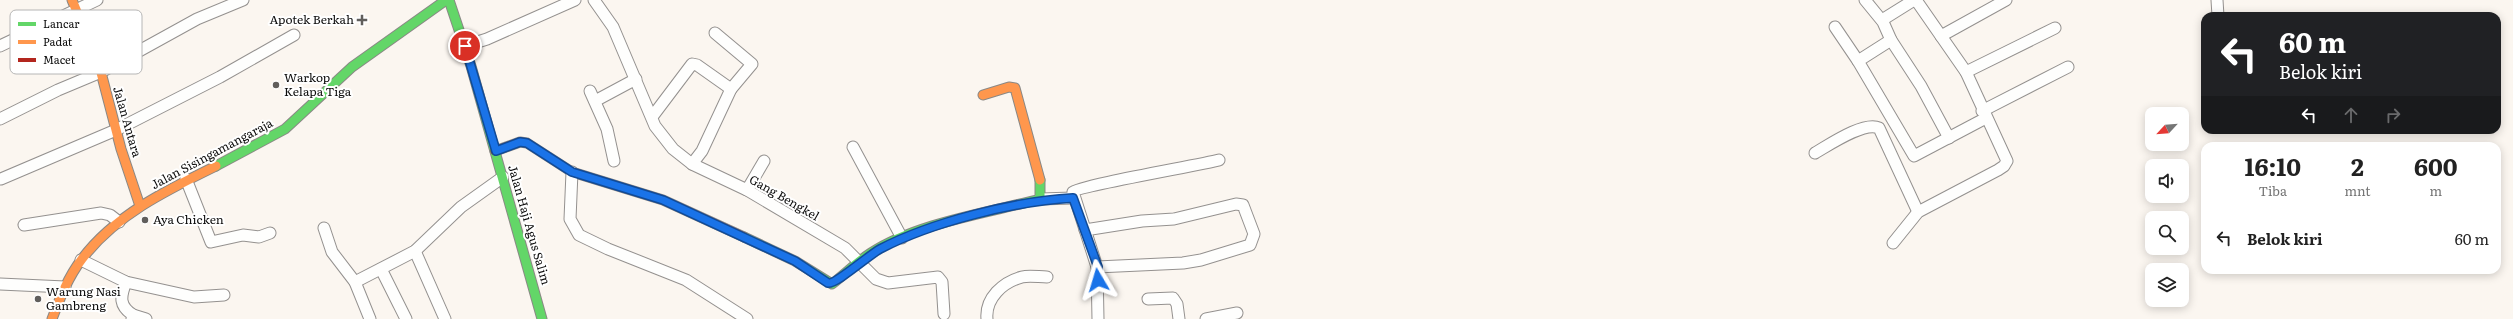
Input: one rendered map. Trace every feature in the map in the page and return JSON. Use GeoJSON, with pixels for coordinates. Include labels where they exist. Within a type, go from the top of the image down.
{"type":"FeatureCollection","features":[{"type":"Feature","properties":{"kind":"street"},"geometry":{"type":"LineString","coordinates":[[66,10],[75,5],[97,0]]}},
{"type":"Feature","properties":{"kind":"street"},"geometry":{"type":"LineString","coordinates":[[142,49],[197,18],[243,0]]}},
{"type":"Feature","properties":{"kind":"street","name":"Jalan Haji Agus Salim"},"geometry":{"type":"LineString","coordinates":[[447,0],[465,46],[496,151],[542,319]]}},
{"type":"Feature","properties":{"kind":"street","name":"Jalan Sisingamangaraja"},"geometry":{"type":"LineString","coordinates":[[52,319],[65,287],[82,260],[119,222],[140,206],[186,179],[273,137],[352,67],[447,0]]}},
{"type":"Feature","properties":{"kind":"street"},"geometry":{"type":"LineString","coordinates":[[465,46],[487,39],[575,0]]}},
{"type":"Feature","properties":{"kind":"street","name":"Gang Bengkel"},"geometry":{"type":"LineString","coordinates":[[594,0],[613,27],[652,117],[666,141],[692,164],[747,190],[845,248],[876,278],[888,283],[938,277],[942,282],[944,314]]}},
{"type":"Feature","properties":{"kind":"street"},"geometry":{"type":"LineString","coordinates":[[1865,0],[1882,20],[1891,40],[1922,86],[1949,138]]}},
{"type":"Feature","properties":{"kind":"street"},"geometry":{"type":"LineString","coordinates":[[1882,20],[1915,0],[1966,72],[1984,115],[2005,156],[2006,164],[1918,212],[1893,243]]}},
{"type":"Feature","properties":{"kind":"street"},"geometry":{"type":"LineString","coordinates":[[1941,36],[2006,0]]}},
{"type":"Feature","properties":{"kind":"street"},"geometry":{"type":"LineString","coordinates":[[2217,0],[2218,12]]}},
{"type":"Feature","properties":{"kind":"street"},"geometry":{"type":"LineString","coordinates":[[1835,28],[1858,61],[1914,156],[1949,138],[1984,115],[2068,67]]}},
{"type":"Feature","properties":{"kind":"street"},"geometry":{"type":"LineString","coordinates":[[1966,72],[2055,28]]}},
{"type":"Feature","properties":{"kind":"street"},"geometry":{"type":"LineString","coordinates":[[692,164],[702,151],[731,90],[752,64],[715,33]]}},
{"type":"Feature","properties":{"kind":"street"},"geometry":{"type":"LineString","coordinates":[[1,179],[116,130],[220,77],[294,35]]}},
{"type":"Feature","properties":{"kind":"street"},"geometry":{"type":"LineString","coordinates":[[1858,61],[1891,40]]}},
{"type":"Feature","properties":{"kind":"street"},"geometry":{"type":"LineString","coordinates":[[0,46],[10,41]]}},
{"type":"Feature","properties":{"kind":"street"},"geometry":{"type":"LineString","coordinates":[[652,117],[692,64],[697,65],[731,90]]}},
{"type":"Feature","properties":{"kind":"street"},"geometry":{"type":"LineString","coordinates":[[0,119],[58,90],[96,74]]}},
{"type":"Feature","properties":{"kind":"street","name":"Jalan Antara"},"geometry":{"type":"LineString","coordinates":[[102,74],[116,130],[140,206]]}},
{"type":"Feature","properties":{"kind":"street"},"geometry":{"type":"LineString","coordinates":[[614,161],[609,133],[593,96],[636,79]]}},
{"type":"Feature","properties":{"kind":"street"},"geometry":{"type":"LineString","coordinates":[[983,95],[1009,87],[1015,88],[1041,186],[1040,199]]}},
{"type":"Feature","properties":{"kind":"street"},"geometry":{"type":"LineString","coordinates":[[1815,153],[1861,129],[1874,126],[1879,128],[1918,212]]}},
{"type":"Feature","properties":{"kind":"street"},"geometry":{"type":"LineString","coordinates":[[496,151],[523,142],[534,146],[572,172],[663,200],[795,261],[832,284],[860,261],[902,238],[935,226],[1040,199],[1073,198]]}},
{"type":"Feature","properties":{"kind":"street"},"geometry":{"type":"LineString","coordinates":[[853,148],[902,238]]}},
{"type":"Feature","properties":{"kind":"street"},"geometry":{"type":"LineString","coordinates":[[1098,319],[1098,267],[1073,198],[1073,192],[1079,188],[1219,160]]}},
{"type":"Feature","properties":{"kind":"street"},"geometry":{"type":"LineString","coordinates":[[747,190],[764,161]]}},
{"type":"Feature","properties":{"kind":"street"},"geometry":{"type":"LineString","coordinates":[[572,172],[570,219],[579,235],[686,280],[747,319]]}},
{"type":"Feature","properties":{"kind":"street"},"geometry":{"type":"LineString","coordinates":[[355,282],[415,251],[461,207],[503,177]]}},
{"type":"Feature","properties":{"kind":"street"},"geometry":{"type":"LineString","coordinates":[[186,179],[211,242],[243,235],[259,237],[270,233]]}},
{"type":"Feature","properties":{"kind":"street"},"geometry":{"type":"LineString","coordinates":[[1085,230],[1142,221],[1174,219],[1236,204],[1242,205],[1246,209],[1254,234],[1250,245],[1201,260],[1098,267]]}},
{"type":"Feature","properties":{"kind":"street"},"geometry":{"type":"LineString","coordinates":[[24,225],[101,213],[110,215],[119,222]]}},
{"type":"Feature","properties":{"kind":"street"},"geometry":{"type":"LineString","coordinates":[[324,228],[332,252],[355,282],[370,319]]}},
{"type":"Feature","properties":{"kind":"street"},"geometry":{"type":"LineString","coordinates":[[415,251],[445,319]]}},
{"type":"Feature","properties":{"kind":"street"},"geometry":{"type":"LineString","coordinates":[[82,260],[126,282],[194,296],[224,295]]}},
{"type":"Feature","properties":{"kind":"street"},"geometry":{"type":"LineString","coordinates":[[381,269],[406,319]]}},
{"type":"Feature","properties":{"kind":"street"},"geometry":{"type":"LineString","coordinates":[[987,319],[988,303],[998,291],[1024,277],[1047,277]]}},
{"type":"Feature","properties":{"kind":"street"},"geometry":{"type":"LineString","coordinates":[[126,282],[120,299],[123,306],[132,317],[146,319]]}},
{"type":"Feature","properties":{"kind":"street"},"geometry":{"type":"LineString","coordinates":[[0,284],[65,287]]}},
{"type":"Feature","properties":{"kind":"street"},"geometry":{"type":"LineString","coordinates":[[1148,299],[1173,298],[1177,304],[1179,319]]}},
{"type":"Feature","properties":{"kind":"street"},"geometry":{"type":"LineString","coordinates":[[1206,319],[1237,313]]}},
{"type":"Feature","properties":{"kind":"traffic: fast"},"geometry":{"type":"LineString","coordinates":[[216,166],[285,129],[352,67],[446,0]]}},
{"type":"Feature","properties":{"kind":"traffic: fast"},"geometry":{"type":"LineString","coordinates":[[449,0],[471,66],[542,319]]}},
{"type":"Feature","properties":{"kind":"traffic: fast"},"geometry":{"type":"LineString","coordinates":[[744,237],[795,261],[832,284],[871,253],[909,234],[953,220],[1040,199],[1040,180]]}},
{"type":"Feature","properties":{"kind":"traffic: slow"},"geometry":{"type":"LineString","coordinates":[[72,0],[76,10]]}},
{"type":"Feature","properties":{"kind":"traffic: slow"},"geometry":{"type":"LineString","coordinates":[[101,74],[121,149],[140,206]]}},
{"type":"Feature","properties":{"kind":"traffic: slow"},"geometry":{"type":"LineString","coordinates":[[983,95],[1009,87],[1015,88],[1040,180]]}},
{"type":"Feature","properties":{"kind":"traffic: slow"},"geometry":{"type":"LineString","coordinates":[[52,319],[65,288],[77,266],[95,243],[110,229],[161,194],[216,166]]}},
{"type":"Feature","properties":{"kind":"traffic: jam"},"geometry":{"type":"LineString","coordinates":[[495,151],[520,142],[527,143],[572,172],[663,200],[744,237]]}},
{"type":"Feature","properties":{"kind":"place","name":"Apotek Berkah"},"geometry":{"type":"Point","coordinates":[362,20]}},
{"type":"Feature","properties":{"kind":"place","name":"Warkop Kelapa Tiga"},"geometry":{"type":"Point","coordinates":[276,85]}},
{"type":"Feature","properties":{"kind":"place","name":"Aya Chicken"},"geometry":{"type":"Point","coordinates":[145,220]}},
{"type":"Feature","properties":{"kind":"place","name":"Warung Nasi Gambreng"},"geometry":{"type":"Point","coordinates":[38,299]}},
{"type":"Feature","properties":{"kind":"route"},"geometry":{"type":"LineString","coordinates":[[465,46],[496,151],[520,142],[527,143],[534,146],[572,172],[663,200],[714,225],[795,261],[828,283],[832,284],[836,282],[860,261],[871,254],[902,238],[928,228],[1040,199],[1073,198],[1098,267],[1098,280]]}}]}
